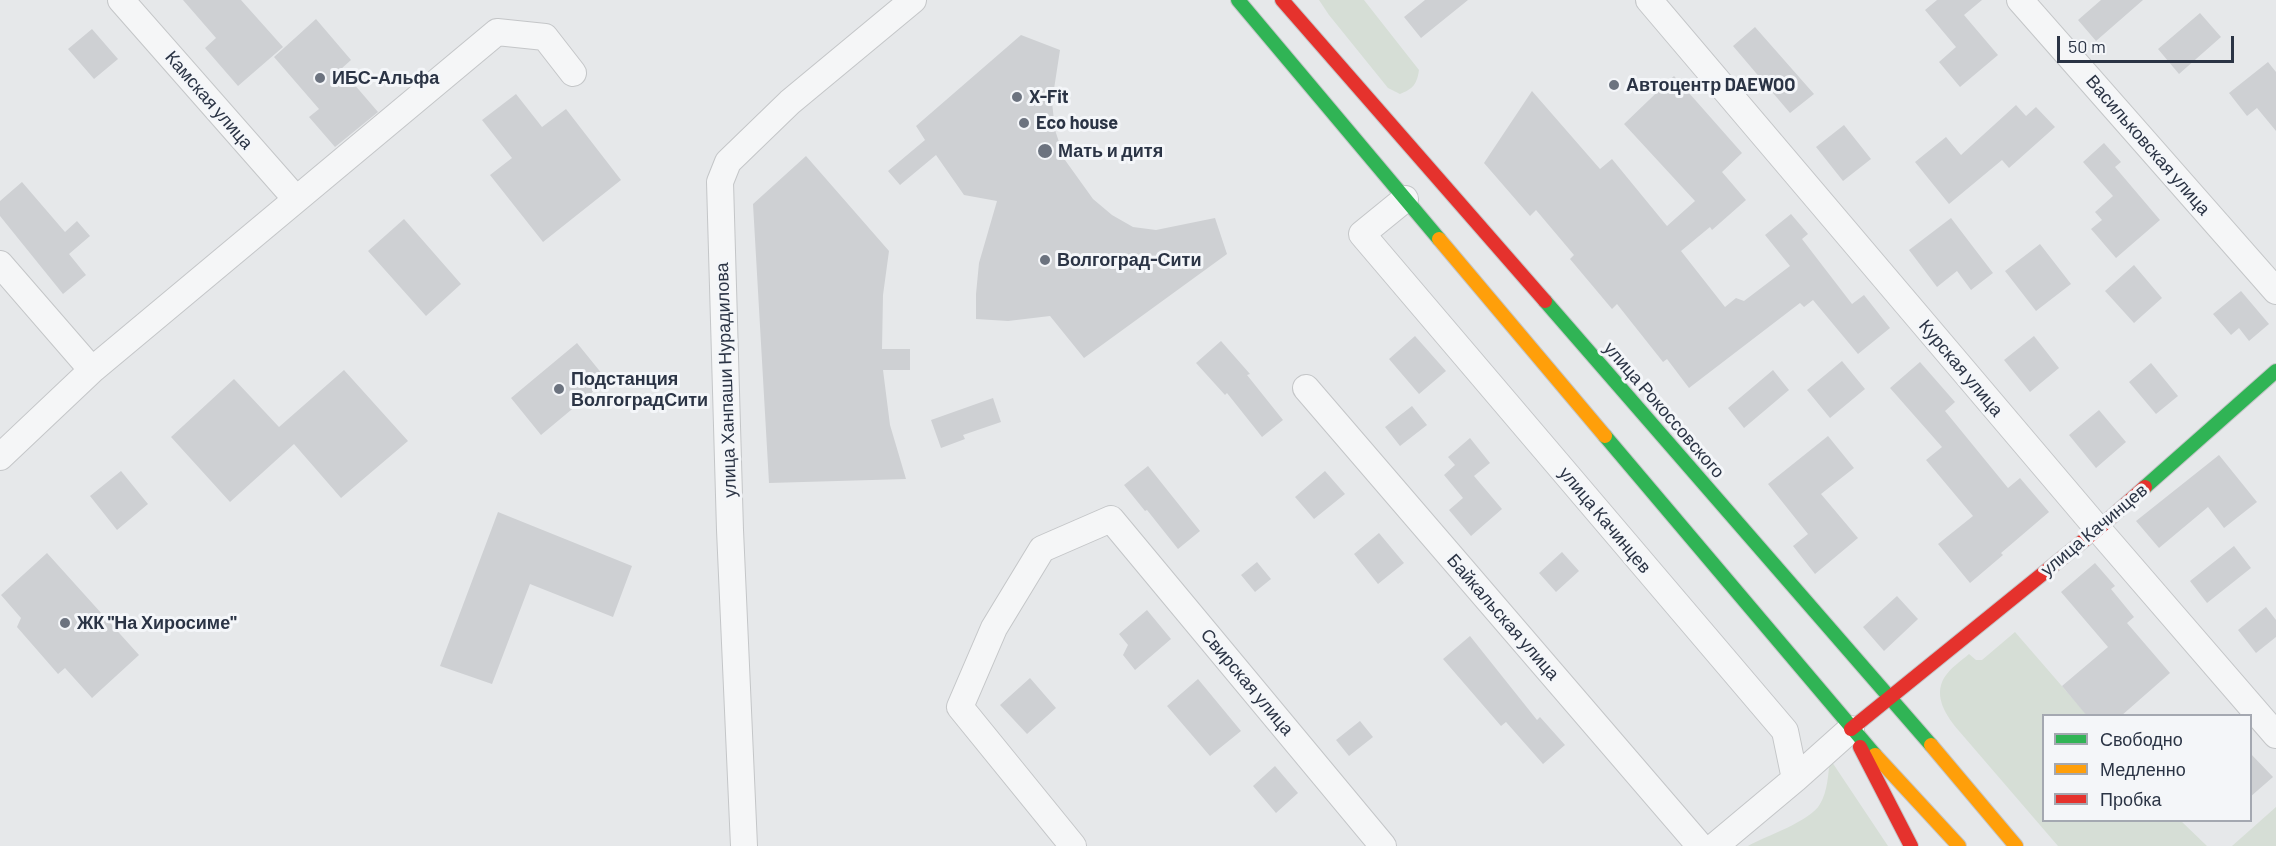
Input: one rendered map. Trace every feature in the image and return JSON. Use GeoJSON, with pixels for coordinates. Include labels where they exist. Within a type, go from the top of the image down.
{"type":"FeatureCollection","features":[{"type":"Feature","properties":{"kind":"main road"},"geometry":{"type":"LineString","coordinates":[[1238,0],[1851,729],[1959,846]]}},
{"type":"Feature","properties":{"kind":"main road","name":"улица Рокоссовского"},"geometry":{"type":"LineString","coordinates":[[1285,1],[1891,698],[2016,846]]}},
{"type":"Feature","properties":{"kind":"main road","name":"улица Качинцев"},"geometry":{"type":"LineString","coordinates":[[1851,729],[2098,529],[2276,371]]}},
{"type":"Feature","properties":{"kind":"main road"},"geometry":{"type":"LineString","coordinates":[[1851,729],[1911,846]]}},
{"type":"Feature","properties":{"kind":"street","name":"Камская улица"},"geometry":{"type":"LineString","coordinates":[[121,0],[296,199]]}},
{"type":"Feature","properties":{"kind":"street","name":"улица Ханпаши Нурадилова"},"geometry":{"type":"LineString","coordinates":[[744,846],[729,519],[720,182],[728,162],[790,102],[913,0]]}},
{"type":"Feature","properties":{"kind":"street","name":"Курская улица"},"geometry":{"type":"LineString","coordinates":[[1649,0],[2276,735]]}},
{"type":"Feature","properties":{"kind":"street","name":"Васильковская улица"},"geometry":{"type":"LineString","coordinates":[[2020,0],[2276,291]]}},
{"type":"Feature","properties":{"kind":"street"},"geometry":{"type":"LineString","coordinates":[[0,457],[92,370],[497,32],[545,37],[573,73]]}},
{"type":"Feature","properties":{"kind":"street","name":"улица Качинцев"},"geometry":{"type":"LineString","coordinates":[[1405,199],[1362,234],[1785,731],[1795,780]]}},
{"type":"Feature","properties":{"kind":"street"},"geometry":{"type":"LineString","coordinates":[[0,264],[92,370]]}},
{"type":"Feature","properties":{"kind":"street","name":"Байкальская улица"},"geometry":{"type":"LineString","coordinates":[[1306,388],[1700,846]]}},
{"type":"Feature","properties":{"kind":"street","name":"Свирская улица"},"geometry":{"type":"LineString","coordinates":[[1073,846],[960,707],[994,628],[1042,549],[1111,519],[1383,846]]}},
{"type":"Feature","properties":{"kind":"street"},"geometry":{"type":"LineString","coordinates":[[1715,846],[1795,780],[1851,729]]}},
{"type":"Feature","properties":{"kind":"shaded area"},"geometry":{"type":"Polygon","coordinates":[[[1319,0],[1364,0],[1419,70],[1414,85],[1400,94],[1388,88],[1319,0]]]}},
{"type":"Feature","properties":{"kind":"shaded area"},"geometry":{"type":"Polygon","coordinates":[[[2015,632],[2086,714],[2042,714],[2042,822],[2182,822],[2207,846],[2058,846],[1954,725],[1943,706],[1941,685],[1952,668],[1969,654],[1976,660],[1982,660],[2015,632]]]}},
{"type":"Feature","properties":{"kind":"shaded area"},"geometry":{"type":"Polygon","coordinates":[[[1830,759],[1888,846],[1748,846],[1798,822],[1815,810],[1825,794],[1830,759]]]}},
{"type":"Feature","properties":{"kind":"shaded area"},"geometry":{"type":"Polygon","coordinates":[[[2276,807],[2276,846],[2232,846],[2276,807]]]}},
{"type":"Feature","properties":{"kind":"building"},"geometry":{"type":"Polygon","coordinates":[[[183,0],[241,0],[283,47],[238,86],[205,48],[216,38],[183,0]]]}},
{"type":"Feature","properties":{"kind":"building"},"geometry":{"type":"Polygon","coordinates":[[[1425,0],[1468,0],[1421,38],[1404,17],[1425,0]]]}},
{"type":"Feature","properties":{"kind":"building"},"geometry":{"type":"Polygon","coordinates":[[[1937,0],[1982,0],[1964,15],[1998,55],[1960,87],[1939,62],[1956,47],[1925,10],[1937,0]]]}},
{"type":"Feature","properties":{"kind":"building"},"geometry":{"type":"Polygon","coordinates":[[[2101,0],[2143,0],[2096,41],[2078,20],[2101,0]]]}},
{"type":"Feature","properties":{"kind":"building"},"geometry":{"type":"Polygon","coordinates":[[[2200,13],[2221,37],[2179,74],[2158,49],[2200,13]]]}},
{"type":"Feature","properties":{"kind":"building"},"geometry":{"type":"Polygon","coordinates":[[[316,19],[351,60],[341,69],[378,112],[335,147],[309,117],[319,109],[274,57],[316,19]]]}},
{"type":"Feature","properties":{"kind":"building"},"geometry":{"type":"Polygon","coordinates":[[[1755,27],[1814,94],[1790,113],[1733,46],[1755,27]]]}},
{"type":"Feature","properties":{"kind":"building"},"geometry":{"type":"Polygon","coordinates":[[[92,29],[118,59],[94,79],[68,49],[92,29]]]}},
{"type":"Feature","properties":{"kind":"building"},"geometry":{"type":"Polygon","coordinates":[[[1021,35],[1060,50],[1052,102],[1055,130],[1065,160],[1093,199],[1112,215],[1133,227],[1156,230],[1215,218],[1227,254],[1084,358],[1050,316],[1008,321],[976,319],[979,263],[997,201],[964,195],[936,155],[900,185],[888,171],[925,140],[916,126],[1021,35]]]}},
{"type":"Feature","properties":{"kind":"building"},"geometry":{"type":"Polygon","coordinates":[[[2268,62],[2276,72],[2276,131],[2257,108],[2247,116],[2229,93],[2268,62]]]}},
{"type":"Feature","properties":{"kind":"building"},"geometry":{"type":"Polygon","coordinates":[[[1674,76],[1742,153],[1722,172],[1746,200],[1712,230],[1710,227],[1681,251],[1725,307],[1736,298],[1744,301],[1790,266],[1765,235],[1791,214],[1808,234],[1802,239],[1852,304],[1864,295],[1890,328],[1858,354],[1813,300],[1804,307],[1800,303],[1689,388],[1667,359],[1663,362],[1617,304],[1612,309],[1570,259],[1574,255],[1536,210],[1530,216],[1484,163],[1532,91],[1600,169],[1612,159],[1667,226],[1695,201],[1624,124],[1674,76]]]}},
{"type":"Feature","properties":{"kind":"building"},"geometry":{"type":"Polygon","coordinates":[[[516,94],[542,127],[566,109],[621,180],[543,242],[490,175],[512,158],[482,120],[516,94]]]}},
{"type":"Feature","properties":{"kind":"building"},"geometry":{"type":"Polygon","coordinates":[[[2016,105],[2026,116],[2036,107],[2055,127],[2009,168],[2002,160],[1949,204],[1915,162],[1946,137],[1961,155],[2016,105]]]}},
{"type":"Feature","properties":{"kind":"building"},"geometry":{"type":"Polygon","coordinates":[[[1844,125],[1871,159],[1843,181],[1816,147],[1844,125]]]}},
{"type":"Feature","properties":{"kind":"building"},"geometry":{"type":"Polygon","coordinates":[[[2104,143],[2121,162],[2115,167],[2160,220],[2116,258],[2091,229],[2102,220],[2095,212],[2113,196],[2083,162],[2104,143]]]}},
{"type":"Feature","properties":{"kind":"building"},"geometry":{"type":"Polygon","coordinates":[[[806,156],[889,251],[883,295],[882,349],[910,349],[910,370],[883,370],[890,425],[906,479],[769,483],[753,204],[806,156]]]}},
{"type":"Feature","properties":{"kind":"building"},"geometry":{"type":"Polygon","coordinates":[[[22,182],[65,232],[77,221],[90,236],[69,254],[86,275],[63,294],[0,216],[0,201],[22,182]]]}},
{"type":"Feature","properties":{"kind":"building"},"geometry":{"type":"Polygon","coordinates":[[[1951,218],[1993,273],[1971,290],[1957,271],[1937,287],[1909,250],[1951,218]]]}},
{"type":"Feature","properties":{"kind":"building"},"geometry":{"type":"Polygon","coordinates":[[[404,219],[461,284],[426,316],[368,251],[404,219]]]}},
{"type":"Feature","properties":{"kind":"building"},"geometry":{"type":"Polygon","coordinates":[[[2040,244],[2071,284],[2036,311],[2005,271],[2040,244]]]}},
{"type":"Feature","properties":{"kind":"building"},"geometry":{"type":"Polygon","coordinates":[[[2134,265],[2162,298],[2134,323],[2105,291],[2134,265]]]}},
{"type":"Feature","properties":{"kind":"building"},"geometry":{"type":"Polygon","coordinates":[[[2241,291],[2269,324],[2249,341],[2239,328],[2231,335],[2213,314],[2241,291]]]}},
{"type":"Feature","properties":{"kind":"building"},"geometry":{"type":"Polygon","coordinates":[[[1415,336],[1446,371],[1419,394],[1389,359],[1415,336]]]}},
{"type":"Feature","properties":{"kind":"building"},"geometry":{"type":"Polygon","coordinates":[[[2034,336],[2059,368],[2030,392],[2004,360],[2034,336]]]}},
{"type":"Feature","properties":{"kind":"building"},"geometry":{"type":"Polygon","coordinates":[[[1221,341],[1250,374],[1247,375],[1283,420],[1262,437],[1227,393],[1225,395],[1196,363],[1221,341]]]}},
{"type":"Feature","properties":{"kind":"building","name":"Подстанция ВолгоградСити"},"geometry":{"type":"Polygon","coordinates":[[[577,343],[607,380],[541,435],[511,398],[577,343]]]}},
{"type":"Feature","properties":{"kind":"building"},"geometry":{"type":"Polygon","coordinates":[[[1842,361],[1865,389],[1830,418],[1807,390],[1842,361]]]}},
{"type":"Feature","properties":{"kind":"building"},"geometry":{"type":"Polygon","coordinates":[[[1920,362],[1955,402],[1945,411],[2008,488],[2020,478],[2049,512],[1970,583],[1938,544],[1973,516],[1926,460],[1942,447],[1890,388],[1920,362]]]}},
{"type":"Feature","properties":{"kind":"building"},"geometry":{"type":"Polygon","coordinates":[[[2151,363],[2178,396],[2156,414],[2129,382],[2151,363]]]}},
{"type":"Feature","properties":{"kind":"building"},"geometry":{"type":"Polygon","coordinates":[[[344,370],[408,441],[341,498],[294,444],[230,502],[171,437],[234,379],[279,427],[344,370]]]}},
{"type":"Feature","properties":{"kind":"building"},"geometry":{"type":"Polygon","coordinates":[[[1773,370],[1789,390],[1744,428],[1728,408],[1773,370]]]}},
{"type":"Feature","properties":{"kind":"building"},"geometry":{"type":"Polygon","coordinates":[[[993,398],[1001,422],[963,435],[965,439],[941,448],[931,420],[993,398]]]}},
{"type":"Feature","properties":{"kind":"building"},"geometry":{"type":"Polygon","coordinates":[[[1412,406],[1427,425],[1400,446],[1385,427],[1412,406]]]}},
{"type":"Feature","properties":{"kind":"building"},"geometry":{"type":"Polygon","coordinates":[[[2099,410],[2126,442],[2096,468],[2069,435],[2099,410]]]}},
{"type":"Feature","properties":{"kind":"building"},"geometry":{"type":"Polygon","coordinates":[[[1828,436],[1854,468],[1821,494],[1858,538],[1815,574],[1793,546],[1808,534],[1768,484],[1828,436]]]}},
{"type":"Feature","properties":{"kind":"building"},"geometry":{"type":"Polygon","coordinates":[[[1470,438],[1490,463],[1474,476],[1502,509],[1471,536],[1449,510],[1463,498],[1444,475],[1455,465],[1448,457],[1470,438]]]}},
{"type":"Feature","properties":{"kind":"building"},"geometry":{"type":"Polygon","coordinates":[[[2219,455],[2257,502],[2224,528],[2208,507],[2159,548],[2136,521],[2219,455]]]}},
{"type":"Feature","properties":{"kind":"building"},"geometry":{"type":"Polygon","coordinates":[[[1148,466],[1200,531],[1178,549],[1124,485],[1148,466]]]}},
{"type":"Feature","properties":{"kind":"building"},"geometry":{"type":"Polygon","coordinates":[[[121,471],[148,504],[117,530],[90,496],[121,471]]]}},
{"type":"Feature","properties":{"kind":"building"},"geometry":{"type":"Polygon","coordinates":[[[1325,471],[1345,494],[1314,519],[1295,497],[1325,471]]]}},
{"type":"Feature","properties":{"kind":"building"},"geometry":{"type":"Polygon","coordinates":[[[498,512],[632,566],[613,617],[530,584],[492,684],[440,666],[498,512]]]}},
{"type":"Feature","properties":{"kind":"building"},"geometry":{"type":"Polygon","coordinates":[[[1379,533],[1404,563],[1378,584],[1354,554],[1379,533]]]}},
{"type":"Feature","properties":{"kind":"building"},"geometry":{"type":"Polygon","coordinates":[[[2234,546],[2251,568],[2207,603],[2190,581],[2234,546]]]}},
{"type":"Feature","properties":{"kind":"building"},"geometry":{"type":"Polygon","coordinates":[[[1562,552],[1579,571],[1556,592],[1539,573],[1562,552]]]}},
{"type":"Feature","properties":{"kind":"building","name":"ЖК \"На Хиросиме\""},"geometry":{"type":"Polygon","coordinates":[[[47,553],[139,655],[92,698],[65,668],[58,674],[17,627],[21,618],[1,595],[47,553]]]}},
{"type":"Feature","properties":{"kind":"building"},"geometry":{"type":"Polygon","coordinates":[[[1257,562],[1271,579],[1255,592],[1241,575],[1257,562]]]}},
{"type":"Feature","properties":{"kind":"building"},"geometry":{"type":"Polygon","coordinates":[[[2095,563],[2115,586],[2111,589],[2134,617],[2127,623],[2170,673],[2123,714],[2085,714],[2062,686],[2108,647],[2061,592],[2095,563]]]}},
{"type":"Feature","properties":{"kind":"building"},"geometry":{"type":"Polygon","coordinates":[[[1897,596],[1918,619],[1884,651],[1863,627],[1897,596]]]}},
{"type":"Feature","properties":{"kind":"building"},"geometry":{"type":"Polygon","coordinates":[[[2266,607],[2276,620],[2276,637],[2256,653],[2238,630],[2266,607]]]}},
{"type":"Feature","properties":{"kind":"building"},"geometry":{"type":"Polygon","coordinates":[[[1147,610],[1171,639],[1135,670],[1123,655],[1128,645],[1119,634],[1147,610]]]}},
{"type":"Feature","properties":{"kind":"building"},"geometry":{"type":"Polygon","coordinates":[[[1470,636],[1537,720],[1540,717],[1565,745],[1543,764],[1506,722],[1501,726],[1443,659],[1470,636]]]}},
{"type":"Feature","properties":{"kind":"building"},"geometry":{"type":"Polygon","coordinates":[[[1030,678],[1056,708],[1027,734],[1000,705],[1030,678]]]}},
{"type":"Feature","properties":{"kind":"building"},"geometry":{"type":"Polygon","coordinates":[[[1198,679],[1241,731],[1210,756],[1167,706],[1198,679]]]}},
{"type":"Feature","properties":{"kind":"building"},"geometry":{"type":"Polygon","coordinates":[[[1360,721],[1373,737],[1349,756],[1336,740],[1360,721]]]}},
{"type":"Feature","properties":{"kind":"building"},"geometry":{"type":"Polygon","coordinates":[[[2252,755],[2273,777],[2252,795],[2252,755]]]}},
{"type":"Feature","properties":{"kind":"building"},"geometry":{"type":"Polygon","coordinates":[[[1275,766],[1298,793],[1276,813],[1253,786],[1275,766]]]}},
{"type":"Feature","properties":{"kind":"traffic: fast"},"geometry":{"type":"LineString","coordinates":[[1238,0],[1439,239]]}},
{"type":"Feature","properties":{"kind":"traffic: fast"},"geometry":{"type":"LineString","coordinates":[[1545,301],[1931,745]]}},
{"type":"Feature","properties":{"kind":"traffic: fast"},"geometry":{"type":"LineString","coordinates":[[2145,487],[2276,371]]}},
{"type":"Feature","properties":{"kind":"traffic: fast"},"geometry":{"type":"LineString","coordinates":[[1605,436],[1875,755]]}},
{"type":"Feature","properties":{"kind":"traffic: slow"},"geometry":{"type":"LineString","coordinates":[[1439,239],[1605,436]]}},
{"type":"Feature","properties":{"kind":"traffic: slow"},"geometry":{"type":"LineString","coordinates":[[1931,745],[2016,846]]}},
{"type":"Feature","properties":{"kind":"traffic: slow"},"geometry":{"type":"LineString","coordinates":[[1875,755],[1959,846]]}},
{"type":"Feature","properties":{"kind":"traffic: jam"},"geometry":{"type":"LineString","coordinates":[[1282,0],[1545,301]]}},
{"type":"Feature","properties":{"kind":"traffic: jam"},"geometry":{"type":"LineString","coordinates":[[1851,729],[2098,529],[2145,487]]}},
{"type":"Feature","properties":{"kind":"traffic: jam"},"geometry":{"type":"LineString","coordinates":[[1860,747],[1911,846]]}},
{"type":"Feature","properties":{"kind":"place","name":"ИБС-Альфа"},"geometry":{"type":"Point","coordinates":[320,78]}},
{"type":"Feature","properties":{"kind":"place","name":"Автоцентр DAEWOO"},"geometry":{"type":"Point","coordinates":[1614,85]}},
{"type":"Feature","properties":{"kind":"place","name":"X-Fit"},"geometry":{"type":"Point","coordinates":[1017,97]}},
{"type":"Feature","properties":{"kind":"place","name":"Eco house"},"geometry":{"type":"Point","coordinates":[1024,123]}},
{"type":"Feature","properties":{"kind":"place","name":"Мать и дитя"},"geometry":{"type":"Point","coordinates":[1045,151]}},
{"type":"Feature","properties":{"kind":"place","name":"Волгоград-Сити"},"geometry":{"type":"Point","coordinates":[1045,260]}},
{"type":"Feature","properties":{"kind":"place","name":"Подстанция ВолгоградСити"},"geometry":{"type":"Point","coordinates":[559,389]}},
{"type":"Feature","properties":{"kind":"place","name":"ЖК \"На Хиросиме\""},"geometry":{"type":"Point","coordinates":[65,623]}}]}
